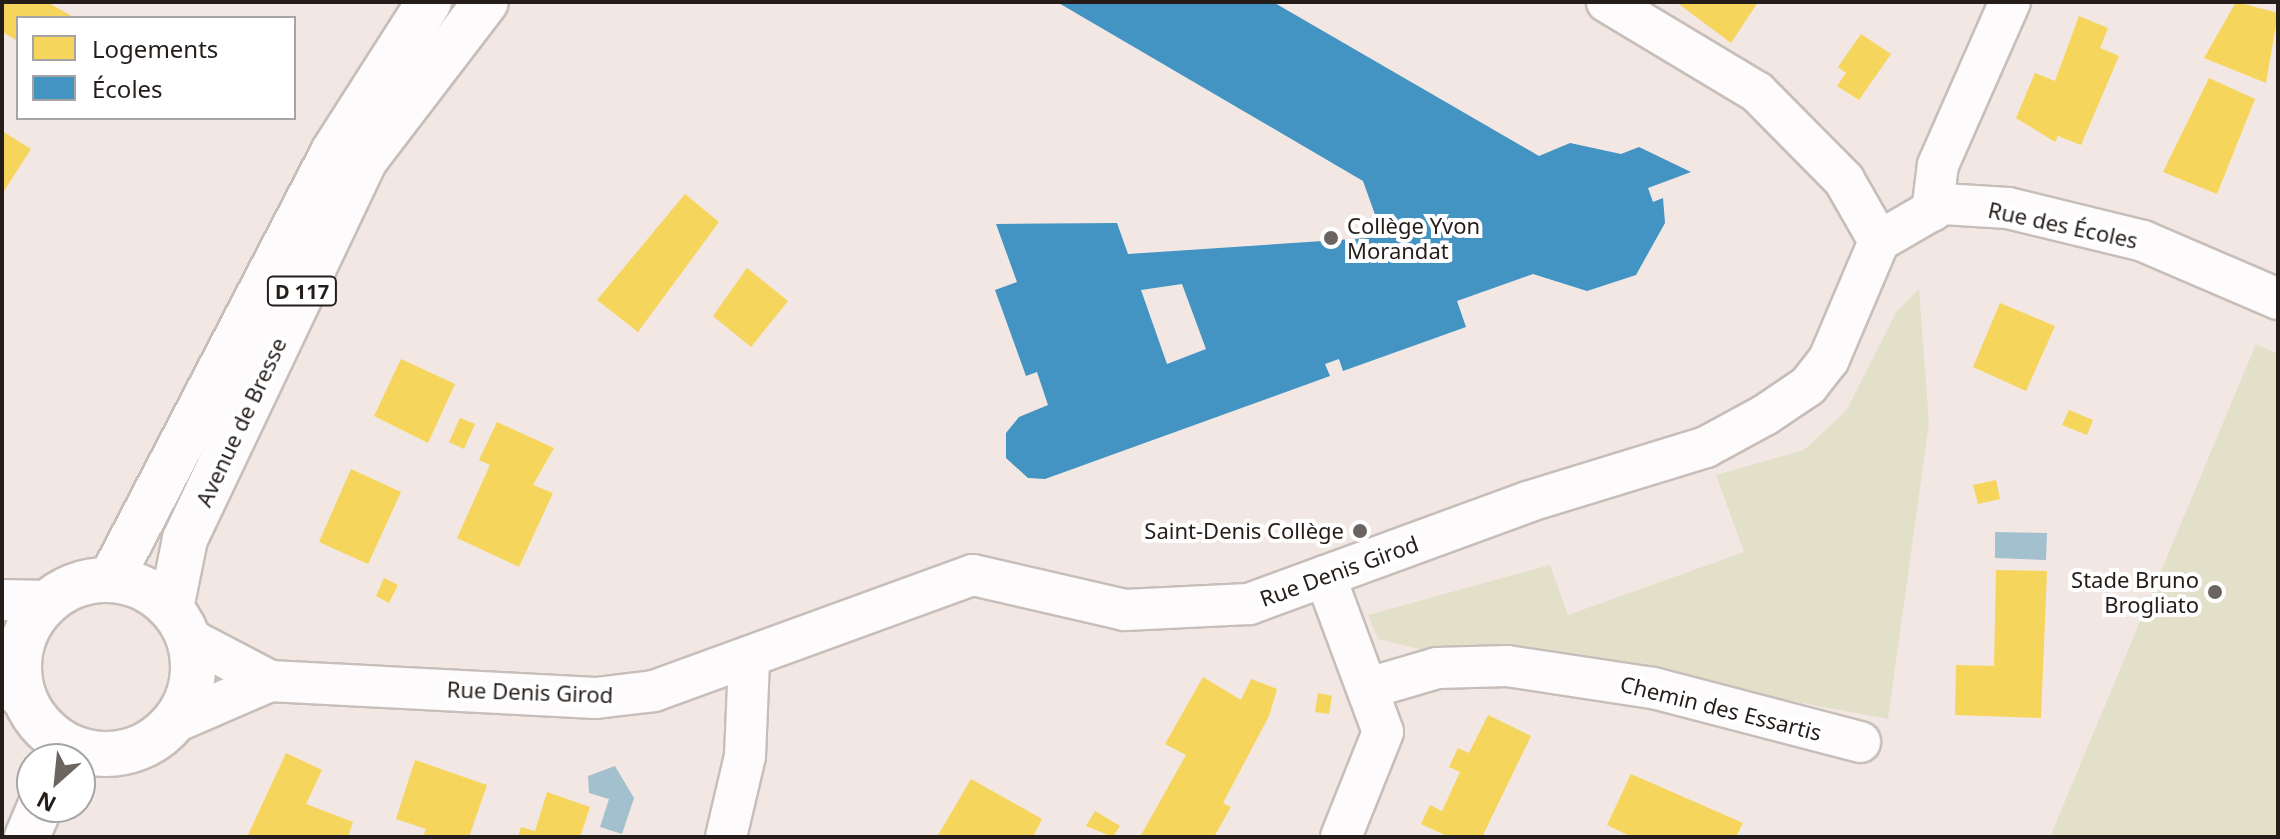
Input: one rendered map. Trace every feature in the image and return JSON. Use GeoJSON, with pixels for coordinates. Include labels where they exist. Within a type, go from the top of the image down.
{"type":"FeatureCollection","features":[{"type":"Feature","properties":{"kind":"main road","name":"Avenue de Bresse"},"geometry":{"type":"LineString","coordinates":[[111,579],[333,152],[429,2]]}},
{"type":"Feature","properties":{"kind":"main road","name":"Avenue de Bresse"},"geometry":{"type":"LineString","coordinates":[[179,623],[185,539],[365,160],[486,2]]}},
{"type":"Feature","properties":{"kind":"main road"},"geometry":{"type":"LineString","coordinates":[[57,743],[14,691],[19,649],[47,601],[88,580],[111,579],[153,593],[179,623],[192,682],[173,723],[125,752],[96,752]]}},
{"type":"Feature","properties":{"kind":"street"},"geometry":{"type":"LineString","coordinates":[[1607,2],[1757,92],[1844,180],[1879,241]]}},
{"type":"Feature","properties":{"kind":"street"},"geometry":{"type":"LineString","coordinates":[[1932,211],[1938,165],[2010,2]]}},
{"type":"Feature","properties":{"kind":"street","name":"Rue des Écoles"},"geometry":{"type":"LineString","coordinates":[[1879,241],[1943,204],[2008,208],[2143,241],[2278,299]]}},
{"type":"Feature","properties":{"kind":"street","name":"Rue Denis Girod"},"geometry":{"type":"LineString","coordinates":[[173,723],[270,681],[596,698],[654,691],[749,660],[973,575],[1125,610],[1249,604],[1527,502],[1706,447],[1765,415],[1808,386],[1829,359],[1879,241]]}},
{"type":"Feature","properties":{"kind":"street"},"geometry":{"type":"LineString","coordinates":[[1325,576],[1383,732],[1341,837]]}},
{"type":"Feature","properties":{"kind":"street"},"geometry":{"type":"LineString","coordinates":[[2,600],[47,601]]}},
{"type":"Feature","properties":{"kind":"street","name":"Rue Denis Girod"},"geometry":{"type":"LineString","coordinates":[[179,623],[270,681]]}},
{"type":"Feature","properties":{"kind":"street"},"geometry":{"type":"LineString","coordinates":[[726,837],[745,756],[749,660]]}},
{"type":"Feature","properties":{"kind":"street","name":"Chemin des Essartis"},"geometry":{"type":"LineString","coordinates":[[1369,688],[1437,668],[1507,666],[1653,688],[1860,742]]}},
{"type":"Feature","properties":{"kind":"shaded area"},"geometry":{"type":"Polygon","coordinates":[[[1919,289],[1929,423],[1888,719],[1586,663],[1436,653],[1378,639],[1368,615],[1550,565],[1568,615],[1744,552],[1716,475],[1804,450],[1846,411],[1897,311],[1919,289]]]}},
{"type":"Feature","properties":{"kind":"shaded area","name":"Stade Bruno Brogliato"},"geometry":{"type":"Polygon","coordinates":[[[2256,344],[2278,354],[2278,837],[2050,837],[2256,344]]]}},
{"type":"Feature","properties":{"kind":"water"},"geometry":{"type":"Polygon","coordinates":[[[1995,532],[2047,533],[2046,560],[1995,558],[1995,532]]]}},
{"type":"Feature","properties":{"kind":"water"},"geometry":{"type":"Polygon","coordinates":[[[615,766],[634,798],[622,834],[600,827],[609,799],[589,793],[588,776],[615,766]]]}},
{"type":"Feature","properties":{"kind":"building: Logements"},"geometry":{"type":"Polygon","coordinates":[[[2,2],[47,2],[72,16],[16,16],[16,40],[2,32],[2,2]]]}},
{"type":"Feature","properties":{"kind":"building: Logements"},"geometry":{"type":"Polygon","coordinates":[[[1676,2],[1758,2],[1731,43],[1676,2]]]}},
{"type":"Feature","properties":{"kind":"building: Logements"},"geometry":{"type":"Polygon","coordinates":[[[2236,2],[2278,13],[2266,83],[2204,58],[2236,2]]]}},
{"type":"Feature","properties":{"kind":"building: Logements"},"geometry":{"type":"Polygon","coordinates":[[[2079,16],[2108,28],[2100,48],[2119,56],[2081,145],[2058,136],[2055,142],[2016,118],[2035,73],[2055,81],[2079,16]]]}},
{"type":"Feature","properties":{"kind":"building: Logements"},"geometry":{"type":"Polygon","coordinates":[[[1861,34],[1891,54],[1859,100],[1837,86],[1846,73],[1838,67],[1861,34]]]}},
{"type":"Feature","properties":{"kind":"building: Logements"},"geometry":{"type":"Polygon","coordinates":[[[2209,78],[2255,99],[2217,194],[2163,172],[2209,78]]]}},
{"type":"Feature","properties":{"kind":"building: Logements"},"geometry":{"type":"Polygon","coordinates":[[[2,131],[31,149],[2,194],[2,131]]]}},
{"type":"Feature","properties":{"kind":"building: Logements"},"geometry":{"type":"Polygon","coordinates":[[[685,194],[719,222],[638,332],[597,300],[685,194]]]}},
{"type":"Feature","properties":{"kind":"building: Logements"},"geometry":{"type":"Polygon","coordinates":[[[747,268],[788,301],[751,347],[713,316],[747,268]]]}},
{"type":"Feature","properties":{"kind":"building: Logements"},"geometry":{"type":"Polygon","coordinates":[[[2000,303],[2055,326],[2026,391],[1973,367],[2000,303]]]}},
{"type":"Feature","properties":{"kind":"building: Logements"},"geometry":{"type":"Polygon","coordinates":[[[401,359],[455,384],[428,443],[374,416],[401,359]]]}},
{"type":"Feature","properties":{"kind":"building: Logements"},"geometry":{"type":"Polygon","coordinates":[[[2069,410],[2093,420],[2087,435],[2062,425],[2069,410]]]}},
{"type":"Feature","properties":{"kind":"building: Logements"},"geometry":{"type":"Polygon","coordinates":[[[460,418],[475,424],[464,449],[449,442],[460,418]]]}},
{"type":"Feature","properties":{"kind":"building: Logements"},"geometry":{"type":"Polygon","coordinates":[[[497,422],[554,448],[533,485],[553,493],[519,567],[457,538],[490,465],[479,460],[497,422]]]}},
{"type":"Feature","properties":{"kind":"building: Logements"},"geometry":{"type":"Polygon","coordinates":[[[351,469],[401,492],[368,564],[319,542],[351,469]]]}},
{"type":"Feature","properties":{"kind":"building: Logements"},"geometry":{"type":"Polygon","coordinates":[[[1996,480],[2000,499],[1978,504],[1973,485],[1996,480]]]}},
{"type":"Feature","properties":{"kind":"building: Logements"},"geometry":{"type":"Polygon","coordinates":[[[1996,570],[2047,571],[2041,718],[1955,715],[1956,665],[1994,666],[1996,570]]]}},
{"type":"Feature","properties":{"kind":"building: Logements"},"geometry":{"type":"Polygon","coordinates":[[[384,578],[398,585],[389,603],[376,596],[384,578]]]}},
{"type":"Feature","properties":{"kind":"building: Logements"},"geometry":{"type":"Polygon","coordinates":[[[1203,677],[1241,700],[1251,679],[1277,689],[1269,716],[1223,803],[1231,807],[1214,837],[1140,837],[1186,755],[1165,744],[1203,677]]]}},
{"type":"Feature","properties":{"kind":"building: Logements"},"geometry":{"type":"Polygon","coordinates":[[[1318,693],[1332,696],[1329,714],[1315,712],[1318,693]]]}},
{"type":"Feature","properties":{"kind":"building: Logements"},"geometry":{"type":"Polygon","coordinates":[[[1488,715],[1531,736],[1482,837],[1449,837],[1421,824],[1430,805],[1442,811],[1460,772],[1449,767],[1458,748],[1469,753],[1488,715]]]}},
{"type":"Feature","properties":{"kind":"building: Logements"},"geometry":{"type":"Polygon","coordinates":[[[286,753],[322,770],[306,804],[353,822],[348,837],[247,837],[286,753]]]}},
{"type":"Feature","properties":{"kind":"building: Logements"},"geometry":{"type":"Polygon","coordinates":[[[415,760],[487,785],[469,837],[423,837],[426,829],[396,819],[415,760]]]}},
{"type":"Feature","properties":{"kind":"building: Logements"},"geometry":{"type":"Polygon","coordinates":[[[1631,774],[1743,823],[1736,837],[1632,837],[1607,825],[1631,774]]]}},
{"type":"Feature","properties":{"kind":"building: Logements"},"geometry":{"type":"Polygon","coordinates":[[[971,779],[1042,819],[1033,837],[937,837],[971,779]]]}},
{"type":"Feature","properties":{"kind":"building: Logements"},"geometry":{"type":"Polygon","coordinates":[[[547,792],[590,807],[580,837],[518,837],[521,827],[535,831],[547,792]]]}},
{"type":"Feature","properties":{"kind":"building: Logements"},"geometry":{"type":"Polygon","coordinates":[[[1095,811],[1120,826],[1113,837],[1086,826],[1095,811]]]}},
{"type":"Feature","properties":{"kind":"building: Écoles"},"geometry":{"type":"Polygon","coordinates":[[[1057,2],[1273,2],[1539,156],[1570,143],[1621,154],[1639,147],[1691,172],[1648,188],[1653,202],[1663,198],[1665,223],[1636,275],[1587,291],[1533,274],[1457,301],[1466,327],[1343,371],[1339,359],[1325,364],[1330,376],[1045,479],[1028,478],[1006,458],[1006,433],[1019,417],[1048,405],[1037,372],[1026,376],[995,290],[1017,282],[996,224],[1117,223],[1128,254],[1383,237],[1363,181],[1057,2]],[[1182,284],[1141,290],[1167,364],[1206,349],[1182,284]]]}},
{"type":"Feature","properties":{"kind":"place","name":"Collège Yvon Morandat"},"geometry":{"type":"Point","coordinates":[1331,238]}},
{"type":"Feature","properties":{"kind":"place","name":"Saint-Denis Collège"},"geometry":{"type":"Point","coordinates":[1360,531]}},
{"type":"Feature","properties":{"kind":"place","name":"Stade Bruno Brogliato"},"geometry":{"type":"Point","coordinates":[2215,592]}}]}
